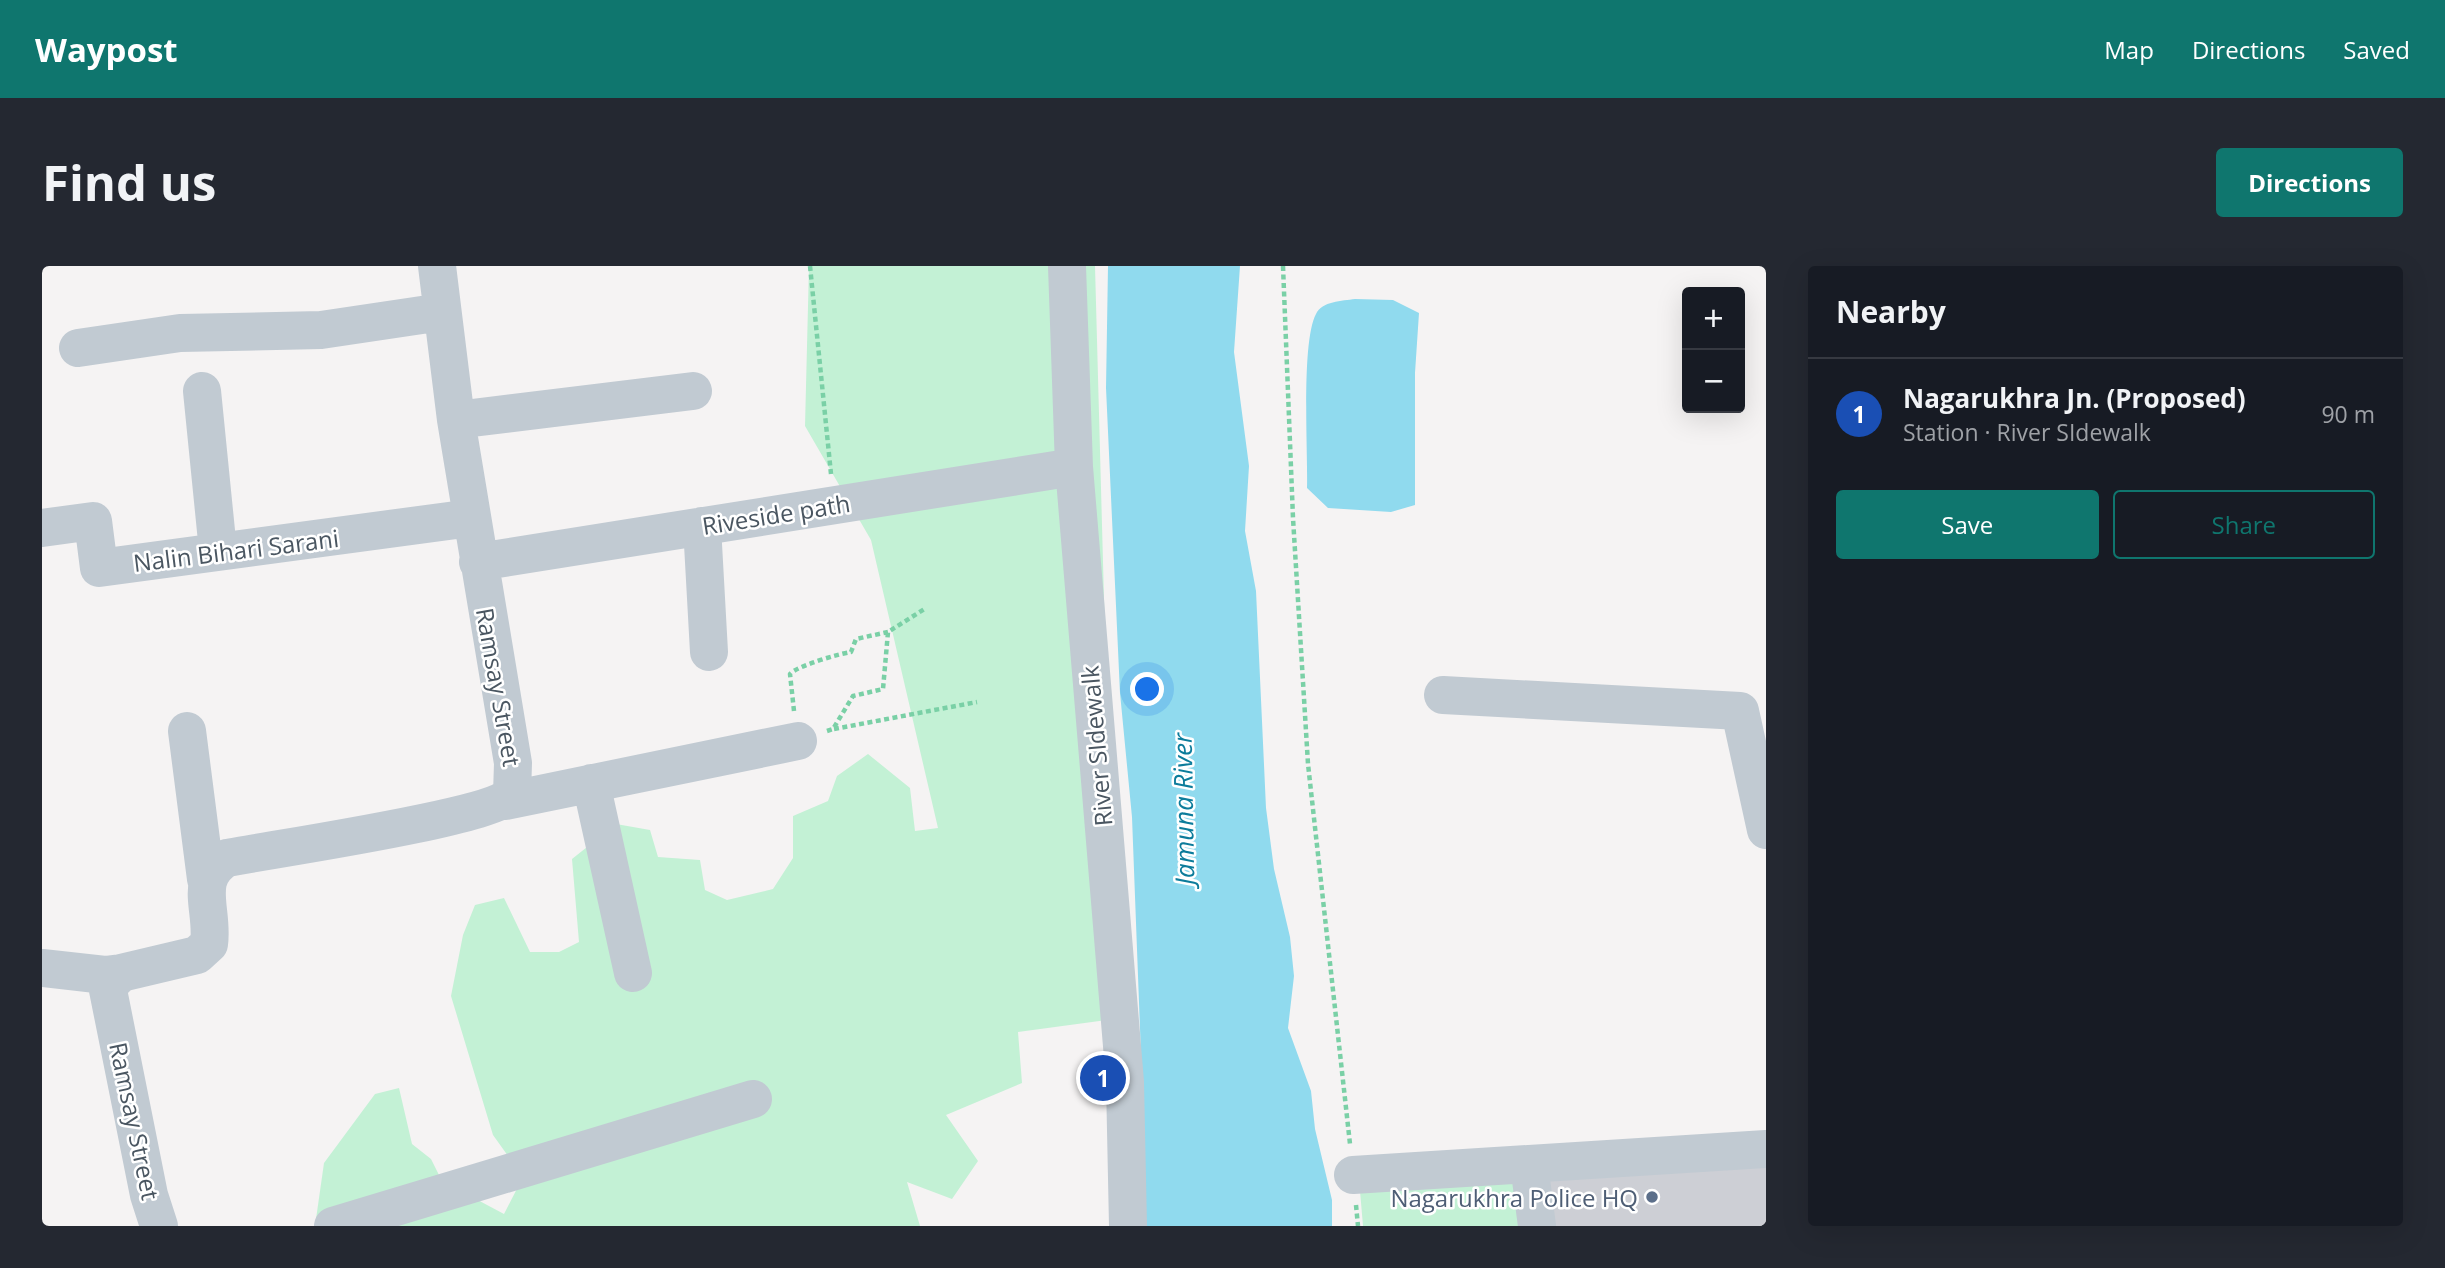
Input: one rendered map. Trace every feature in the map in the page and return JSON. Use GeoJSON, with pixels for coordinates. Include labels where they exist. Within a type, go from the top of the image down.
{"type":"FeatureCollection","features":[{"type":"Feature","properties":{"kind":"street","name":"Ramsay Street"},"geometry":{"type":"LineString","coordinates":[[206,879],[213,866],[227,858],[414,824],[506,800],[512,794],[515,783],[513,763],[456,420],[437,266]]}},
{"type":"Feature","properties":{"kind":"street","name":"River SIdewalk"},"geometry":{"type":"LineString","coordinates":[[1067,266],[1074,467],[1125,1082],[1128,1226]]}},
{"type":"Feature","properties":{"kind":"street"},"geometry":{"type":"LineString","coordinates":[[78,348],[180,333],[321,330],[442,312]]}},
{"type":"Feature","properties":{"kind":"street"},"geometry":{"type":"LineString","coordinates":[[202,391],[218,551]]}},
{"type":"Feature","properties":{"kind":"street"},"geometry":{"type":"LineString","coordinates":[[456,420],[693,391]]}},
{"type":"Feature","properties":{"kind":"street","name":"Riveside path"},"geometry":{"type":"LineString","coordinates":[[478,562],[1074,467]]}},
{"type":"Feature","properties":{"kind":"street","name":"Nalin Bihari Sarani"},"geometry":{"type":"LineString","coordinates":[[42,528],[93,521],[99,568],[471,517]]}},
{"type":"Feature","properties":{"kind":"street"},"geometry":{"type":"LineString","coordinates":[[702,526],[709,652]]}},
{"type":"Feature","properties":{"kind":"street"},"geometry":{"type":"LineString","coordinates":[[1443,695],[1753,712],[1766,830]]}},
{"type":"Feature","properties":{"kind":"street"},"geometry":{"type":"LineString","coordinates":[[42,968],[111,978],[197,955],[209,944],[212,926],[187,731]]}},
{"type":"Feature","properties":{"kind":"street"},"geometry":{"type":"LineString","coordinates":[[506,800],[815,735]]}},
{"type":"Feature","properties":{"kind":"street"},"geometry":{"type":"LineString","coordinates":[[590,783],[633,973]]}},
{"type":"Feature","properties":{"kind":"street","name":"Ramsay Street"},"geometry":{"type":"LineString","coordinates":[[111,978],[149,1195],[159,1226]]}},
{"type":"Feature","properties":{"kind":"street"},"geometry":{"type":"LineString","coordinates":[[333,1226],[753,1099]]}},
{"type":"Feature","properties":{"kind":"street"},"geometry":{"type":"LineString","coordinates":[[1353,1175],[1766,1149]]}},
{"type":"Feature","properties":{"kind":"street"},"geometry":{"type":"LineString","coordinates":[[1528,1164],[1536,1226]]}},
{"type":"Feature","properties":{"kind":"path"},"geometry":{"type":"LineString","coordinates":[[810,266],[834,505]]}},
{"type":"Feature","properties":{"kind":"path"},"geometry":{"type":"LineString","coordinates":[[1283,266],[1293,518],[1308,764],[1358,1226]]}},
{"type":"Feature","properties":{"kind":"path"},"geometry":{"type":"LineString","coordinates":[[815,735],[790,674],[797,666],[825,662],[835,655],[851,652],[856,639],[888,632],[926,608]]}},
{"type":"Feature","properties":{"kind":"path"},"geometry":{"type":"LineString","coordinates":[[815,735],[853,696],[883,689],[888,632]]}},
{"type":"Feature","properties":{"kind":"path"},"geometry":{"type":"LineString","coordinates":[[815,735],[977,702]]}},
{"type":"Feature","properties":{"kind":"green space"},"geometry":{"type":"Polygon","coordinates":[[[809,266],[1095,266],[1105,636],[1129,1017],[1018,1032],[1022,1083],[946,1115],[978,1161],[952,1199],[907,1182],[920,1226],[315,1226],[324,1163],[375,1094],[399,1088],[412,1144],[431,1159],[442,1181],[504,1214],[523,1177],[493,1135],[451,996],[463,935],[475,905],[504,898],[530,952],[559,952],[579,942],[572,859],[616,824],[650,830],[658,857],[700,860],[705,890],[727,900],[773,889],[793,858],[793,816],[828,801],[837,776],[868,754],[910,788],[915,831],[938,828],[871,540],[805,426],[809,266]]]}},
{"type":"Feature","properties":{"kind":"green space"},"geometry":{"type":"Polygon","coordinates":[[[1525,1169],[1532,1226],[1363,1226],[1359,1179],[1525,1169]]]}},
{"type":"Feature","properties":{"kind":"water","name":"Jamuna River"},"geometry":{"type":"Polygon","coordinates":[[[1108,266],[1240,266],[1234,352],[1249,466],[1245,531],[1256,591],[1266,808],[1274,869],[1290,937],[1294,976],[1288,1028],[1311,1091],[1315,1129],[1332,1200],[1332,1226],[1138,1226],[1141,1055],[1132,817],[1120,693],[1106,388],[1108,266]]]}},
{"type":"Feature","properties":{"kind":"water"},"geometry":{"type":"Polygon","coordinates":[[[1355,299],[1393,300],[1419,313],[1415,373],[1415,505],[1391,512],[1328,508],[1307,488],[1306,398],[1311,328],[1316,314],[1323,306],[1355,299]]]}},
{"type":"Feature","properties":{"kind":"building","name":"Nagarukhra Police HQ"},"geometry":{"type":"Polygon","coordinates":[[[1766,1153],[1766,1226],[1541,1226],[1535,1168],[1766,1153]]]}},
{"type":"Feature","properties":{"kind":"place","name":"Nagarukhra Jn. (Proposed)"},"geometry":{"type":"Point","coordinates":[1103,1078]}},
{"type":"Feature","properties":{"kind":"place","name":"Nagarukhra Police HQ"},"geometry":{"type":"Point","coordinates":[1652,1197]}}]}
